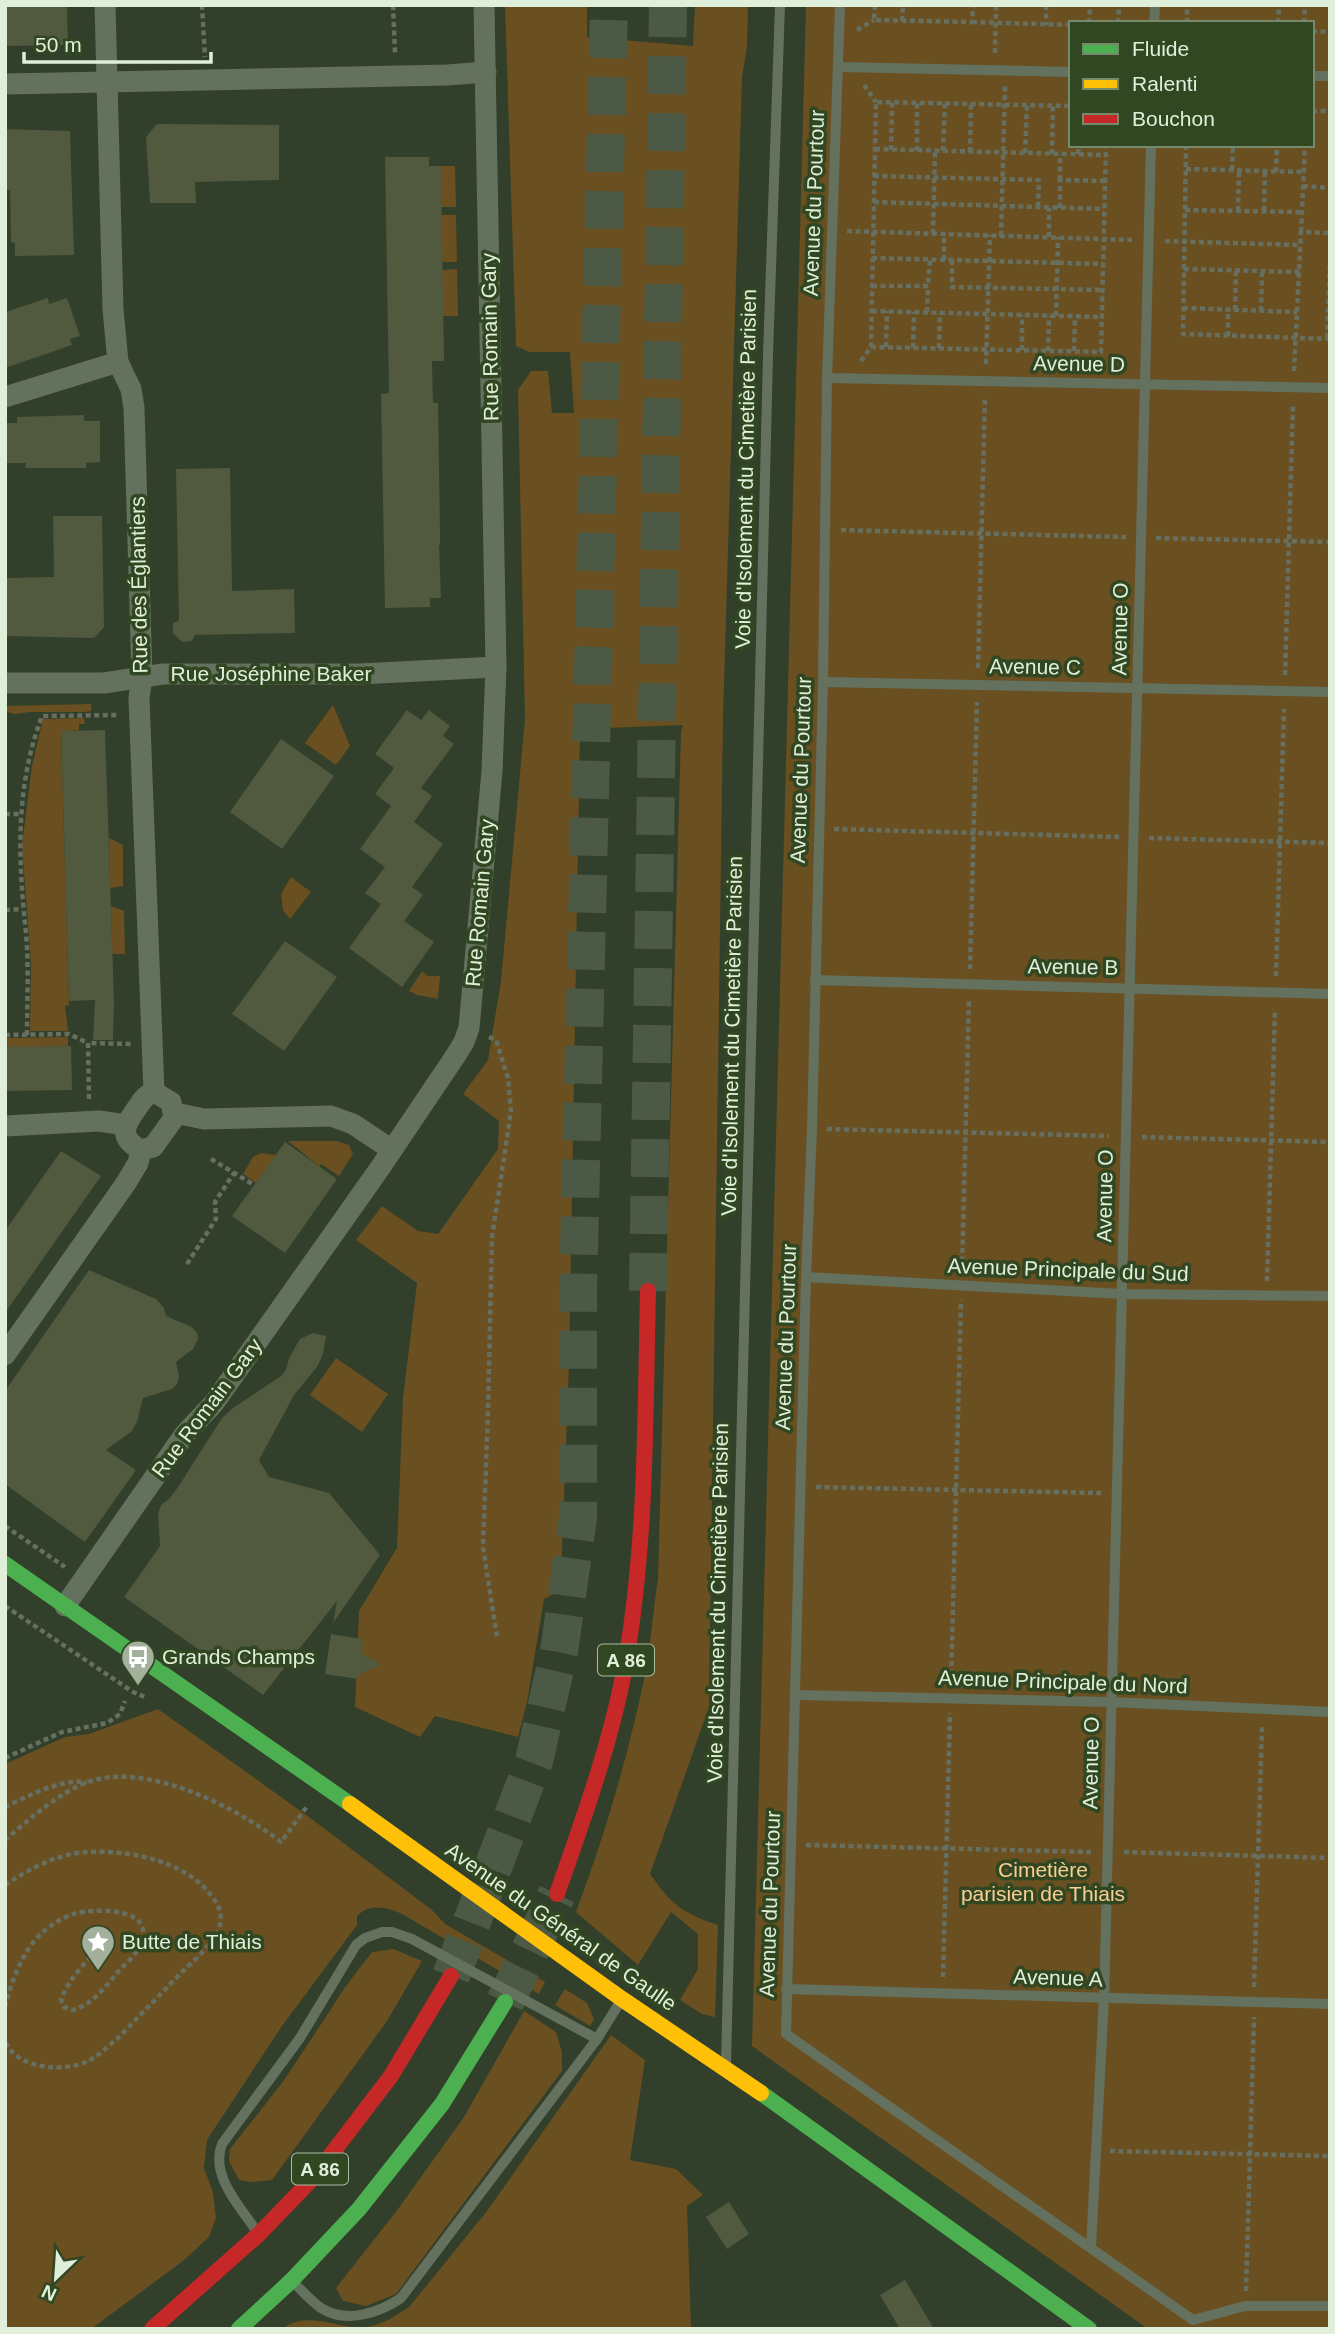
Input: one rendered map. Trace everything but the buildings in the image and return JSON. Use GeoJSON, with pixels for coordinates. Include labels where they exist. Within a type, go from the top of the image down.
{"type":"FeatureCollection","features":[{"type":"Feature","properties":{"kind":"main road","name":"A 86"},"geometry":{"type":"LineString","coordinates":[[556,1894],[597,1778],[625,1667],[640,1544],[648,1291]]}},
{"type":"Feature","properties":{"kind":"main road","name":"Avenue du Général de Gaulle"},"geometry":{"type":"LineString","coordinates":[[5,1564],[387,1829],[622,1999],[726,2067],[1089,2329]]}},
{"type":"Feature","properties":{"kind":"main road","name":"A 86"},"geometry":{"type":"LineString","coordinates":[[152,2329],[259,2234],[314,2177],[368,2107],[418,2034],[451,1976]]}},
{"type":"Feature","properties":{"kind":"main road","name":"A 86"},"geometry":{"type":"LineString","coordinates":[[239,2329],[291,2281],[359,2209],[442,2104],[505,2002]]}},
{"type":"Feature","properties":{"kind":"street","name":"Rue des Églantiers"},"geometry":{"type":"LineString","coordinates":[[105,5],[113,309],[118,362],[131,389],[134,408],[142,676],[139,698],[154,1092]]}},
{"type":"Feature","properties":{"kind":"street","name":"Rue Romain Gary"},"geometry":{"type":"LineString","coordinates":[[65,1606],[184,1435],[214,1403],[393,1150],[456,1055],[469,1028],[492,771],[496,667],[484,5]]}},
{"type":"Feature","properties":{"kind":"street"},"geometry":{"type":"LineString","coordinates":[[5,84],[486,72]]}},
{"type":"Feature","properties":{"kind":"street"},"geometry":{"type":"LineString","coordinates":[[5,397],[118,362]]}},
{"type":"Feature","properties":{"kind":"street","name":"Rue Joséphine Baker"},"geometry":{"type":"LineString","coordinates":[[5,683],[104,683],[142,676],[360,674],[496,667]]}},
{"type":"Feature","properties":{"kind":"street"},"geometry":{"type":"LineString","coordinates":[[154,1092],[171,1102],[174,1113],[170,1125],[153,1147],[141,1150],[133,1146],[126,1136],[125,1125],[146,1096],[154,1092]]}},
{"type":"Feature","properties":{"kind":"street"},"geometry":{"type":"LineString","coordinates":[[174,1113],[204,1119],[331,1116],[342,1118],[393,1150]]}},
{"type":"Feature","properties":{"kind":"street"},"geometry":{"type":"LineString","coordinates":[[5,1126],[99,1121],[125,1125]]}},
{"type":"Feature","properties":{"kind":"street"},"geometry":{"type":"LineString","coordinates":[[5,1355],[127,1183],[138,1163],[141,1150]]}},
{"type":"Feature","properties":{"kind":"lane","name":"Voie d'Isolement du Cimetière Parisien"},"geometry":{"type":"LineString","coordinates":[[726,2067],[779,5]]}},
{"type":"Feature","properties":{"kind":"lane","name":"Avenue du Pourtour"},"geometry":{"type":"LineString","coordinates":[[840,5],[827,378],[812,1128],[786,2034],[1206,2329]]}},
{"type":"Feature","properties":{"kind":"lane"},"geometry":{"type":"LineString","coordinates":[[839,67],[1069,72]]}},
{"type":"Feature","properties":{"kind":"lane","name":"Avenue O"},"geometry":{"type":"LineString","coordinates":[[1091,2247],[1104,1998],[1151,147]]}},
{"type":"Feature","properties":{"kind":"lane","name":"Avenue D"},"geometry":{"type":"LineString","coordinates":[[827,378],[1330,388]]}},
{"type":"Feature","properties":{"kind":"lane","name":"Avenue C"},"geometry":{"type":"LineString","coordinates":[[823,682],[1330,692]]}},
{"type":"Feature","properties":{"kind":"lane","name":"Avenue B"},"geometry":{"type":"LineString","coordinates":[[815,980],[1330,993]]}},
{"type":"Feature","properties":{"kind":"lane","name":"Avenue Principale du Sud"},"geometry":{"type":"LineString","coordinates":[[806,1277],[1122,1294],[1330,1296]]}},
{"type":"Feature","properties":{"kind":"lane","name":"Avenue Principale du Nord"},"geometry":{"type":"LineString","coordinates":[[796,1695],[1111,1702],[1330,1712]]}},
{"type":"Feature","properties":{"kind":"lane"},"geometry":{"type":"LineString","coordinates":[[259,2234],[223,2179],[219,2152],[222,2144],[300,2038],[350,1954],[365,1938],[392,1932],[412,1939],[597,2039]]}},
{"type":"Feature","properties":{"kind":"lane","name":"Avenue A"},"geometry":{"type":"LineString","coordinates":[[786,1989],[1330,2004]]}},
{"type":"Feature","properties":{"kind":"lane"},"geometry":{"type":"LineString","coordinates":[[291,2281],[323,2309],[343,2315],[369,2313],[401,2298],[597,2039],[622,1999]]}},
{"type":"Feature","properties":{"kind":"lane"},"geometry":{"type":"LineString","coordinates":[[1194,2320],[1245,2306],[1330,2306]]}},
{"type":"Feature","properties":{"kind":"path"},"geometry":{"type":"LineString","coordinates":[[202,5],[205,57]]}},
{"type":"Feature","properties":{"kind":"path"},"geometry":{"type":"LineString","coordinates":[[393,5],[395,55]]}},
{"type":"Feature","properties":{"kind":"path"},"geometry":{"type":"LineString","coordinates":[[875,5],[874,20],[1069,25]]}},
{"type":"Feature","properties":{"kind":"path"},"geometry":{"type":"LineString","coordinates":[[902,21],[903,5]]}},
{"type":"Feature","properties":{"kind":"path"},"geometry":{"type":"LineString","coordinates":[[972,22],[973,5]]}},
{"type":"Feature","properties":{"kind":"path"},"geometry":{"type":"LineString","coordinates":[[996,5],[995,23],[1005,104],[1001,236]]}},
{"type":"Feature","properties":{"kind":"path"},"geometry":{"type":"LineString","coordinates":[[1046,5],[1046,24]]}},
{"type":"Feature","properties":{"kind":"path"},"geometry":{"type":"LineString","coordinates":[[1069,106],[876,102],[871,347],[1101,352],[1105,147]]}},
{"type":"Feature","properties":{"kind":"path"},"geometry":{"type":"LineString","coordinates":[[891,150],[892,102]]}},
{"type":"Feature","properties":{"kind":"path"},"geometry":{"type":"LineString","coordinates":[[917,103],[917,150]]}},
{"type":"Feature","properties":{"kind":"path"},"geometry":{"type":"LineString","coordinates":[[943,151],[945,103]]}},
{"type":"Feature","properties":{"kind":"path"},"geometry":{"type":"LineString","coordinates":[[970,152],[971,104]]}},
{"type":"Feature","properties":{"kind":"path"},"geometry":{"type":"LineString","coordinates":[[1026,153],[1027,105]]}},
{"type":"Feature","properties":{"kind":"path"},"geometry":{"type":"LineString","coordinates":[[1052,154],[1054,105]]}},
{"type":"Feature","properties":{"kind":"path"},"geometry":{"type":"LineString","coordinates":[[1079,147],[1079,154]]}},
{"type":"Feature","properties":{"kind":"path"},"geometry":{"type":"LineString","coordinates":[[1186,147],[1183,334],[1329,339],[1330,261]]}},
{"type":"Feature","properties":{"kind":"path"},"geometry":{"type":"LineString","coordinates":[[1233,147],[1238,211]]}},
{"type":"Feature","properties":{"kind":"path"},"geometry":{"type":"LineString","coordinates":[[1275,147],[1276,172]]}},
{"type":"Feature","properties":{"kind":"path"},"geometry":{"type":"LineString","coordinates":[[1267,1296],[1293,388],[1305,147]]}},
{"type":"Feature","properties":{"kind":"path"},"geometry":{"type":"LineString","coordinates":[[874,149],[1105,155]]}},
{"type":"Feature","properties":{"kind":"path"},"geometry":{"type":"LineString","coordinates":[[933,234],[935,151]]}},
{"type":"Feature","properties":{"kind":"path"},"geometry":{"type":"LineString","coordinates":[[1060,154],[1060,208]]}},
{"type":"Feature","properties":{"kind":"path"},"geometry":{"type":"LineString","coordinates":[[1186,169],[1304,172]]}},
{"type":"Feature","properties":{"kind":"path"},"geometry":{"type":"LineString","coordinates":[[1264,211],[1265,171]]}},
{"type":"Feature","properties":{"kind":"path"},"geometry":{"type":"LineString","coordinates":[[874,176],[1039,180],[1038,207]]}},
{"type":"Feature","properties":{"kind":"path"},"geometry":{"type":"LineString","coordinates":[[1060,180],[1105,181]]}},
{"type":"Feature","properties":{"kind":"path"},"geometry":{"type":"LineString","coordinates":[[1303,186],[1330,188]]}},
{"type":"Feature","properties":{"kind":"path"},"geometry":{"type":"LineString","coordinates":[[874,202],[1104,209]]}},
{"type":"Feature","properties":{"kind":"path"},"geometry":{"type":"LineString","coordinates":[[1049,208],[1049,237]]}},
{"type":"Feature","properties":{"kind":"path"},"geometry":{"type":"LineString","coordinates":[[1185,210],[1302,212]]}},
{"type":"Feature","properties":{"kind":"path"},"geometry":{"type":"LineString","coordinates":[[832,231],[1301,245]]}},
{"type":"Feature","properties":{"kind":"path"},"geometry":{"type":"LineString","coordinates":[[1301,233],[1330,233]]}},
{"type":"Feature","properties":{"kind":"path"},"geometry":{"type":"LineString","coordinates":[[944,234],[944,260]]}},
{"type":"Feature","properties":{"kind":"path"},"geometry":{"type":"LineString","coordinates":[[943,1993],[990,235]]}},
{"type":"Feature","properties":{"kind":"path"},"geometry":{"type":"LineString","coordinates":[[1056,316],[1058,237]]}},
{"type":"Feature","properties":{"kind":"path"},"geometry":{"type":"LineString","coordinates":[[872,258],[1103,264]]}},
{"type":"Feature","properties":{"kind":"path"},"geometry":{"type":"LineString","coordinates":[[927,312],[930,260]]}},
{"type":"Feature","properties":{"kind":"path"},"geometry":{"type":"LineString","coordinates":[[952,260],[952,287],[1103,290]]}},
{"type":"Feature","properties":{"kind":"path"},"geometry":{"type":"LineString","coordinates":[[1184,269],[1300,272]]}},
{"type":"Feature","properties":{"kind":"path"},"geometry":{"type":"LineString","coordinates":[[1235,310],[1236,270]]}},
{"type":"Feature","properties":{"kind":"path"},"geometry":{"type":"LineString","coordinates":[[1261,311],[1262,271]]}},
{"type":"Feature","properties":{"kind":"path"},"geometry":{"type":"LineString","coordinates":[[872,286],[928,286]]}},
{"type":"Feature","properties":{"kind":"path"},"geometry":{"type":"LineString","coordinates":[[1183,308],[1297,312]]}},
{"type":"Feature","properties":{"kind":"path"},"geometry":{"type":"LineString","coordinates":[[1228,309],[1228,335]]}},
{"type":"Feature","properties":{"kind":"path"},"geometry":{"type":"LineString","coordinates":[[872,311],[1102,317]]}},
{"type":"Feature","properties":{"kind":"path"},"geometry":{"type":"LineString","coordinates":[[886,347],[887,311]]}},
{"type":"Feature","properties":{"kind":"path"},"geometry":{"type":"LineString","coordinates":[[913,348],[914,312]]}},
{"type":"Feature","properties":{"kind":"path"},"geometry":{"type":"LineString","coordinates":[[939,348],[940,313]]}},
{"type":"Feature","properties":{"kind":"path"},"geometry":{"type":"LineString","coordinates":[[1022,315],[1022,350]]}},
{"type":"Feature","properties":{"kind":"path"},"geometry":{"type":"LineString","coordinates":[[1048,351],[1049,316]]}},
{"type":"Feature","properties":{"kind":"path"},"geometry":{"type":"LineString","coordinates":[[1074,352],[1075,317]]}},
{"type":"Feature","properties":{"kind":"path"},"geometry":{"type":"LineString","coordinates":[[825,530],[1330,542]]}},
{"type":"Feature","properties":{"kind":"path"},"geometry":{"type":"LineString","coordinates":[[27,1035],[27,964],[19,845],[20,814],[34,735],[42,716],[120,715]]}},
{"type":"Feature","properties":{"kind":"path"},"geometry":{"type":"LineString","coordinates":[[5,814],[20,814]]}},
{"type":"Feature","properties":{"kind":"path"},"geometry":{"type":"LineString","coordinates":[[819,829],[1330,843]]}},
{"type":"Feature","properties":{"kind":"path"},"geometry":{"type":"LineString","coordinates":[[5,909],[22,909]]}},
{"type":"Feature","properties":{"kind":"path"},"geometry":{"type":"LineString","coordinates":[[469,1028],[496,1040],[508,1078],[511,1111],[492,1237],[483,1547],[497,1637]]}},
{"type":"Feature","properties":{"kind":"path"},"geometry":{"type":"LineString","coordinates":[[5,1035],[69,1034],[88,1044],[131,1044]]}},
{"type":"Feature","properties":{"kind":"path"},"geometry":{"type":"LineString","coordinates":[[88,1044],[89,1107]]}},
{"type":"Feature","properties":{"kind":"path"},"geometry":{"type":"LineString","coordinates":[[812,1128],[1330,1142]]}},
{"type":"Feature","properties":{"kind":"path"},"geometry":{"type":"LineString","coordinates":[[211,1159],[254,1185]]}},
{"type":"Feature","properties":{"kind":"path"},"geometry":{"type":"LineString","coordinates":[[187,1264],[216,1219],[215,1202],[234,1173]]}},
{"type":"Feature","properties":{"kind":"path"},"geometry":{"type":"LineString","coordinates":[[801,1487],[1117,1493]]}},
{"type":"Feature","properties":{"kind":"path"},"geometry":{"type":"LineString","coordinates":[[5,1527],[72,1572]]}},
{"type":"Feature","properties":{"kind":"path"},"geometry":{"type":"LineString","coordinates":[[5,1758],[62,1732],[107,1723],[120,1714],[125,1701]]}},
{"type":"Feature","properties":{"kind":"path"},"geometry":{"type":"LineString","coordinates":[[5,1840],[72,1789],[102,1778],[133,1779],[189,1790],[235,1811],[281,1842],[298,1818]]}},
{"type":"Feature","properties":{"kind":"path"},"geometry":{"type":"LineString","coordinates":[[5,1807],[61,1784],[88,1782]]}},
{"type":"Feature","properties":{"kind":"path"},"geometry":{"type":"LineString","coordinates":[[791,1844],[1330,1858]]}},
{"type":"Feature","properties":{"kind":"path"},"geometry":{"type":"LineString","coordinates":[[5,1885],[26,1871],[74,1854],[103,1852],[137,1856],[162,1862],[185,1872],[204,1886],[216,1902],[221,1920],[219,1929],[205,1949],[111,2043],[88,2061],[75,2065],[34,2064],[20,2059],[9,2050],[5,2041]]}},
{"type":"Feature","properties":{"kind":"path"},"geometry":{"type":"LineString","coordinates":[[5,2007],[27,1952],[33,1942],[52,1925],[79,1913],[108,1911],[122,1912],[134,1918],[143,1931],[141,1945],[134,1955],[90,2001],[73,2010],[64,2007],[61,1999],[64,1991],[104,1943]]}},
{"type":"Feature","properties":{"kind":"path"},"geometry":{"type":"LineString","coordinates":[[1096,2150],[1330,2156]]}},
{"type":"Feature","properties":{"kind":"green space"},"geometry":{"type":"Polygon","coordinates":[[[505,5],[587,5],[587,37],[693,46],[695,5],[748,5],[747,46],[742,78],[723,718],[709,1707],[650,1874],[679,1907],[718,1925],[715,2017],[702,2014],[680,2000],[698,1969],[698,1934],[671,1912],[638,1965],[576,1912],[597,1854],[631,1735],[647,1663],[658,1579],[683,725],[580,729],[569,1365],[561,1576],[556,1593],[544,1599],[527,1702],[518,1737],[435,1716],[420,1737],[355,1707],[359,1611],[397,1548],[403,1398],[417,1283],[356,1240],[382,1206],[418,1231],[438,1234],[498,1149],[499,1121],[463,1094],[488,1060],[501,981],[525,719],[518,390],[531,371],[548,371],[552,413],[574,413],[570,352],[529,352],[516,346],[505,5]]]}},
{"type":"Feature","properties":{"kind":"green space","name":"Cimetière parisien de Thiais"},"geometry":{"type":"Polygon","coordinates":[[[806,5],[1330,5],[1330,2329],[1148,2329],[752,2046],[806,5]]]}},
{"type":"Feature","properties":{"kind":"green space"},"geometry":{"type":"Polygon","coordinates":[[[441,166],[455,166],[456,207],[441,207],[441,166]]]}},
{"type":"Feature","properties":{"kind":"green space"},"geometry":{"type":"Polygon","coordinates":[[[441,215],[456,215],[457,262],[442,262],[441,215]]]}},
{"type":"Feature","properties":{"kind":"green space"},"geometry":{"type":"Polygon","coordinates":[[[457,269],[458,316],[443,316],[442,270],[457,269]]]}},
{"type":"Feature","properties":{"kind":"green space"},"geometry":{"type":"Polygon","coordinates":[[[91,704],[91,711],[85,712],[14,714],[5,711],[5,706],[91,704]]]}},
{"type":"Feature","properties":{"kind":"green space"},"geometry":{"type":"Polygon","coordinates":[[[333,705],[350,746],[336,765],[305,743],[333,705]]]}},
{"type":"Feature","properties":{"kind":"green space"},"geometry":{"type":"Polygon","coordinates":[[[84,718],[85,724],[79,724],[79,730],[61,732],[69,1005],[65,1006],[68,1031],[30,1031],[31,963],[22,845],[32,766],[43,719],[84,718]]]}},
{"type":"Feature","properties":{"kind":"green space"},"geometry":{"type":"Polygon","coordinates":[[[109,838],[123,845],[123,886],[110,888],[109,838]]]}},
{"type":"Feature","properties":{"kind":"green space"},"geometry":{"type":"Polygon","coordinates":[[[291,877],[311,892],[290,919],[283,910],[281,894],[291,877]]]}},
{"type":"Feature","properties":{"kind":"green space"},"geometry":{"type":"Polygon","coordinates":[[[111,906],[124,911],[125,954],[112,954],[111,906]]]}},
{"type":"Feature","properties":{"kind":"green space"},"geometry":{"type":"Polygon","coordinates":[[[422,971],[428,976],[440,976],[438,999],[409,991],[422,971]]]}},
{"type":"Feature","properties":{"kind":"green space"},"geometry":{"type":"Polygon","coordinates":[[[68,1037],[68,1046],[5,1048],[5,1038],[68,1037]]]}},
{"type":"Feature","properties":{"kind":"green space"},"geometry":{"type":"Polygon","coordinates":[[[288,1141],[336,1141],[349,1145],[353,1154],[339,1176],[321,1164],[319,1166],[288,1141]]]}},
{"type":"Feature","properties":{"kind":"green space"},"geometry":{"type":"Polygon","coordinates":[[[261,1153],[276,1155],[256,1183],[243,1174],[253,1157],[261,1153]]]}},
{"type":"Feature","properties":{"kind":"green space"},"geometry":{"type":"Polygon","coordinates":[[[336,1358],[388,1394],[362,1432],[310,1395],[336,1358]]]}},
{"type":"Feature","properties":{"kind":"green space"},"geometry":{"type":"Polygon","coordinates":[[[158,1709],[309,1817],[432,1910],[445,1924],[545,1982],[539,1994],[402,1914],[379,1908],[362,1912],[357,1916],[357,1925],[282,2026],[207,2140],[204,2168],[213,2192],[216,2218],[209,2237],[183,2261],[91,2329],[5,2329],[5,1764],[65,1737],[89,1734],[158,1709]]]}},
{"type":"Feature","properties":{"kind":"green space"},"geometry":{"type":"Polygon","coordinates":[[[393,1949],[422,1961],[387,2021],[272,2180],[239,2180],[229,2161],[230,2149],[285,2079],[346,1986],[372,1952],[393,1949]]]}},
{"type":"Feature","properties":{"kind":"green space"},"geometry":{"type":"Polygon","coordinates":[[[565,1989],[587,2003],[594,2019],[590,2026],[555,2005],[565,1989]]]}},
{"type":"Feature","properties":{"kind":"green space"},"geometry":{"type":"Polygon","coordinates":[[[524,2011],[556,2032],[562,2052],[562,2071],[396,2294],[366,2306],[343,2301],[336,2288],[398,2209],[464,2117],[524,2011]]]}},
{"type":"Feature","properties":{"kind":"green space"},"geometry":{"type":"Polygon","coordinates":[[[611,2035],[645,2060],[630,2160],[676,2169],[703,2195],[687,2206],[691,2329],[282,2329],[292,2323],[313,2320],[355,2327],[372,2326],[390,2319],[410,2306],[487,2211],[611,2035]]]}},
{"type":"Feature","properties":{"kind":"tunnel"},"geometry":{"type":"LineString","coordinates":[[451,1976],[534,1761],[559,1652],[578,1518],[578,1291],[609,5]]}},
{"type":"Feature","properties":{"kind":"tunnel"},"geometry":{"type":"LineString","coordinates":[[648,1291],[668,5]]}},
{"type":"Feature","properties":{"kind":"tunnel"},"geometry":{"type":"LineString","coordinates":[[505,2002],[557,1894]]}},
{"type":"Feature","properties":{"kind":"traffic: fast"},"geometry":{"type":"LineString","coordinates":[[5,1564],[350,1804]]}},
{"type":"Feature","properties":{"kind":"traffic: fast"},"geometry":{"type":"LineString","coordinates":[[239,2329],[291,2281],[359,2209],[442,2104],[505,2002]]}},
{"type":"Feature","properties":{"kind":"traffic: fast"},"geometry":{"type":"LineString","coordinates":[[761,2093],[1089,2329]]}},
{"type":"Feature","properties":{"kind":"traffic: slow"},"geometry":{"type":"LineString","coordinates":[[350,1804],[622,1999],[761,2093]]}},
{"type":"Feature","properties":{"kind":"traffic: jam"},"geometry":{"type":"LineString","coordinates":[[557,1894],[596,1781],[625,1666],[637,1573],[644,1479],[648,1291]]}},
{"type":"Feature","properties":{"kind":"traffic: jam"},"geometry":{"type":"LineString","coordinates":[[152,2329],[259,2234],[314,2177],[391,2076],[451,1976]]}},
{"type":"Feature","properties":{"kind":"place","name":"Grands Champs"},"geometry":{"type":"Point","coordinates":[138,1687]}},
{"type":"Feature","properties":{"kind":"place","name":"Butte de Thiais"},"geometry":{"type":"Point","coordinates":[98,1972]}}]}
